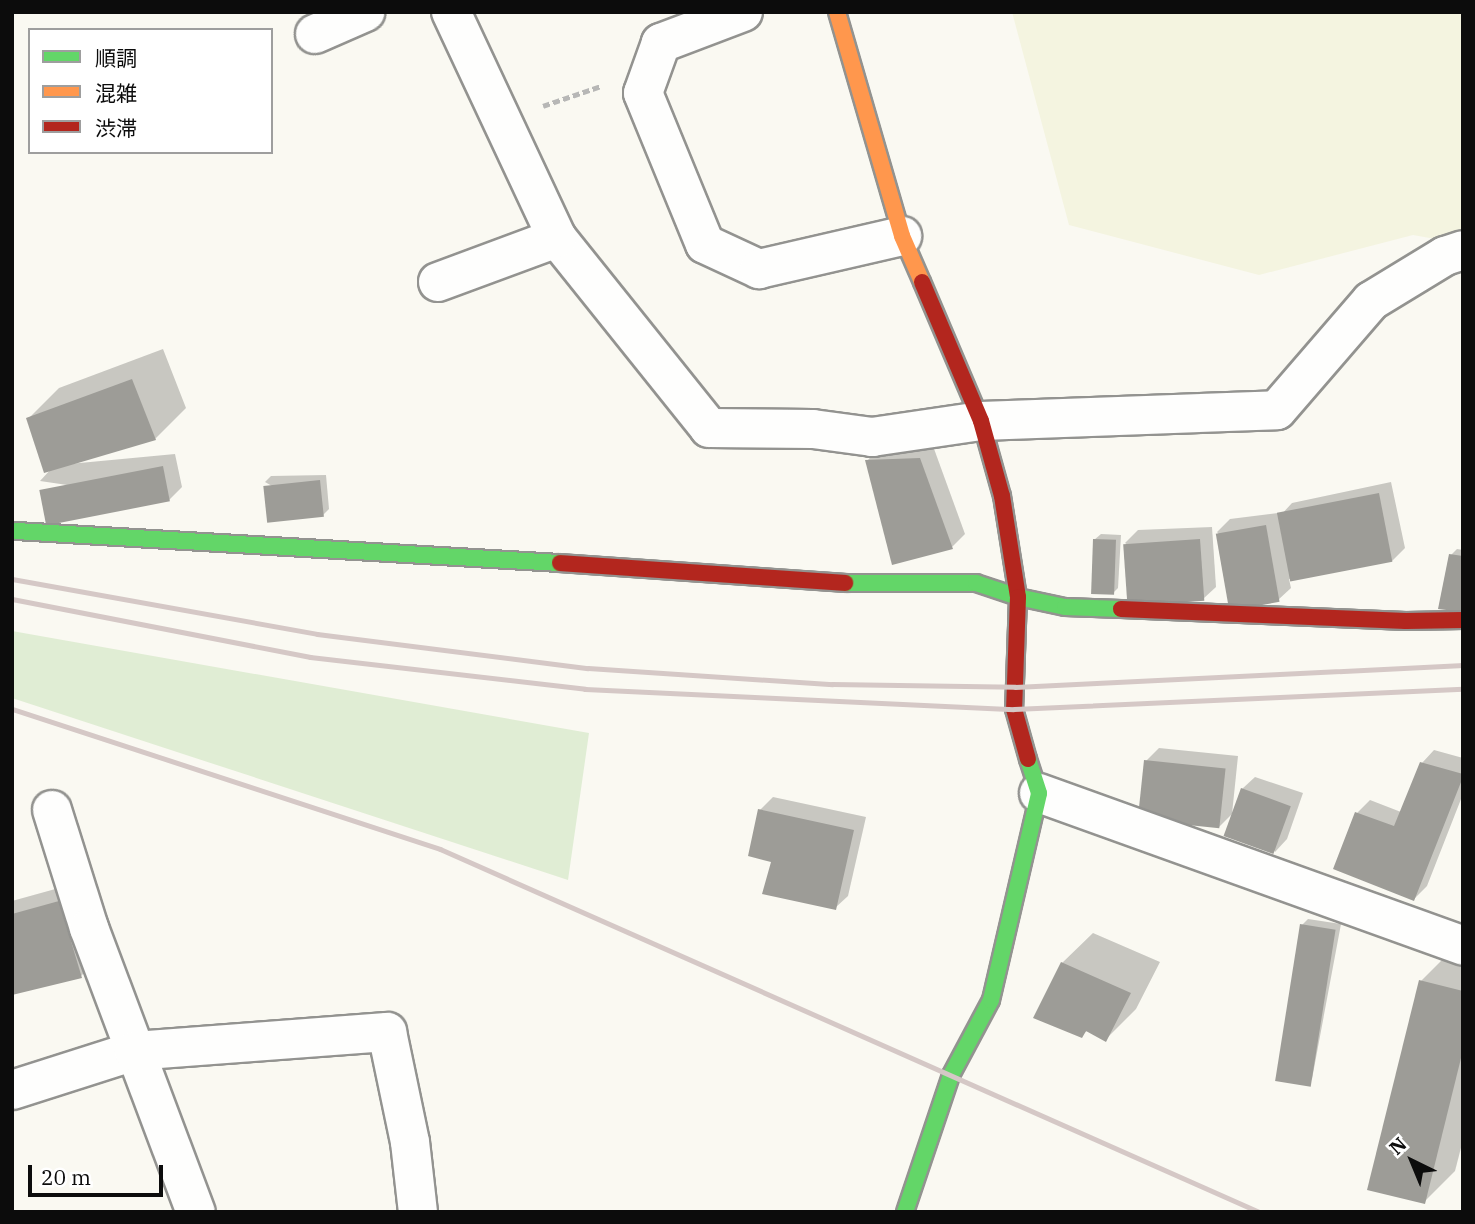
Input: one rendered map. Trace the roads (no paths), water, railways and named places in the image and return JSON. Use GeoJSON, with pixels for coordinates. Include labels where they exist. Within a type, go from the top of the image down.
{"type":"FeatureCollection","features":[{"type":"Feature","properties":{"kind":"street"},"geometry":{"type":"LineString","coordinates":[[315,34],[365,12]]}},
{"type":"Feature","properties":{"kind":"street"},"geometry":{"type":"LineString","coordinates":[[451,12],[556,237],[709,428],[813,429],[872,437],[981,421],[1277,410],[1371,301],[1445,256],[1463,250]]}},
{"type":"Feature","properties":{"kind":"street"},"geometry":{"type":"LineString","coordinates":[[743,12],[660,43],[643,93],[705,244],[759,269],[902,236]]}},
{"type":"Feature","properties":{"kind":"street"},"geometry":{"type":"LineString","coordinates":[[837,12],[902,236],[981,421],[1002,496],[1018,597],[1014,709],[1018,730],[1039,793],[991,1000],[951,1074],[905,1212]]}},
{"type":"Feature","properties":{"kind":"street"},"geometry":{"type":"LineString","coordinates":[[438,282],[556,237]]}},
{"type":"Feature","properties":{"kind":"street"},"geometry":{"type":"LineString","coordinates":[[16,531],[439,554],[813,583],[976,583],[1018,597],[1065,607],[1406,621],[1463,620]]}},
{"type":"Feature","properties":{"kind":"street"},"geometry":{"type":"LineString","coordinates":[[1039,793],[1463,946]]}},
{"type":"Feature","properties":{"kind":"street"},"geometry":{"type":"LineString","coordinates":[[52,810],[89,928],[196,1212]]}},
{"type":"Feature","properties":{"kind":"street"},"geometry":{"type":"LineString","coordinates":[[12,1090],[134,1051],[387,1032],[410,1142],[418,1212]]}},
{"type":"Feature","properties":{"kind":"railway"},"geometry":{"type":"LineString","coordinates":[[12,579],[317,634],[588,668],[832,684],[1015,687],[1463,665]]}},
{"type":"Feature","properties":{"kind":"railway"},"geometry":{"type":"LineString","coordinates":[[12,599],[310,657],[585,689],[1014,709],[1463,689]]}},
{"type":"Feature","properties":{"kind":"railway"},"geometry":{"type":"LineString","coordinates":[[12,709],[440,849],[1259,1212]]}}]}
